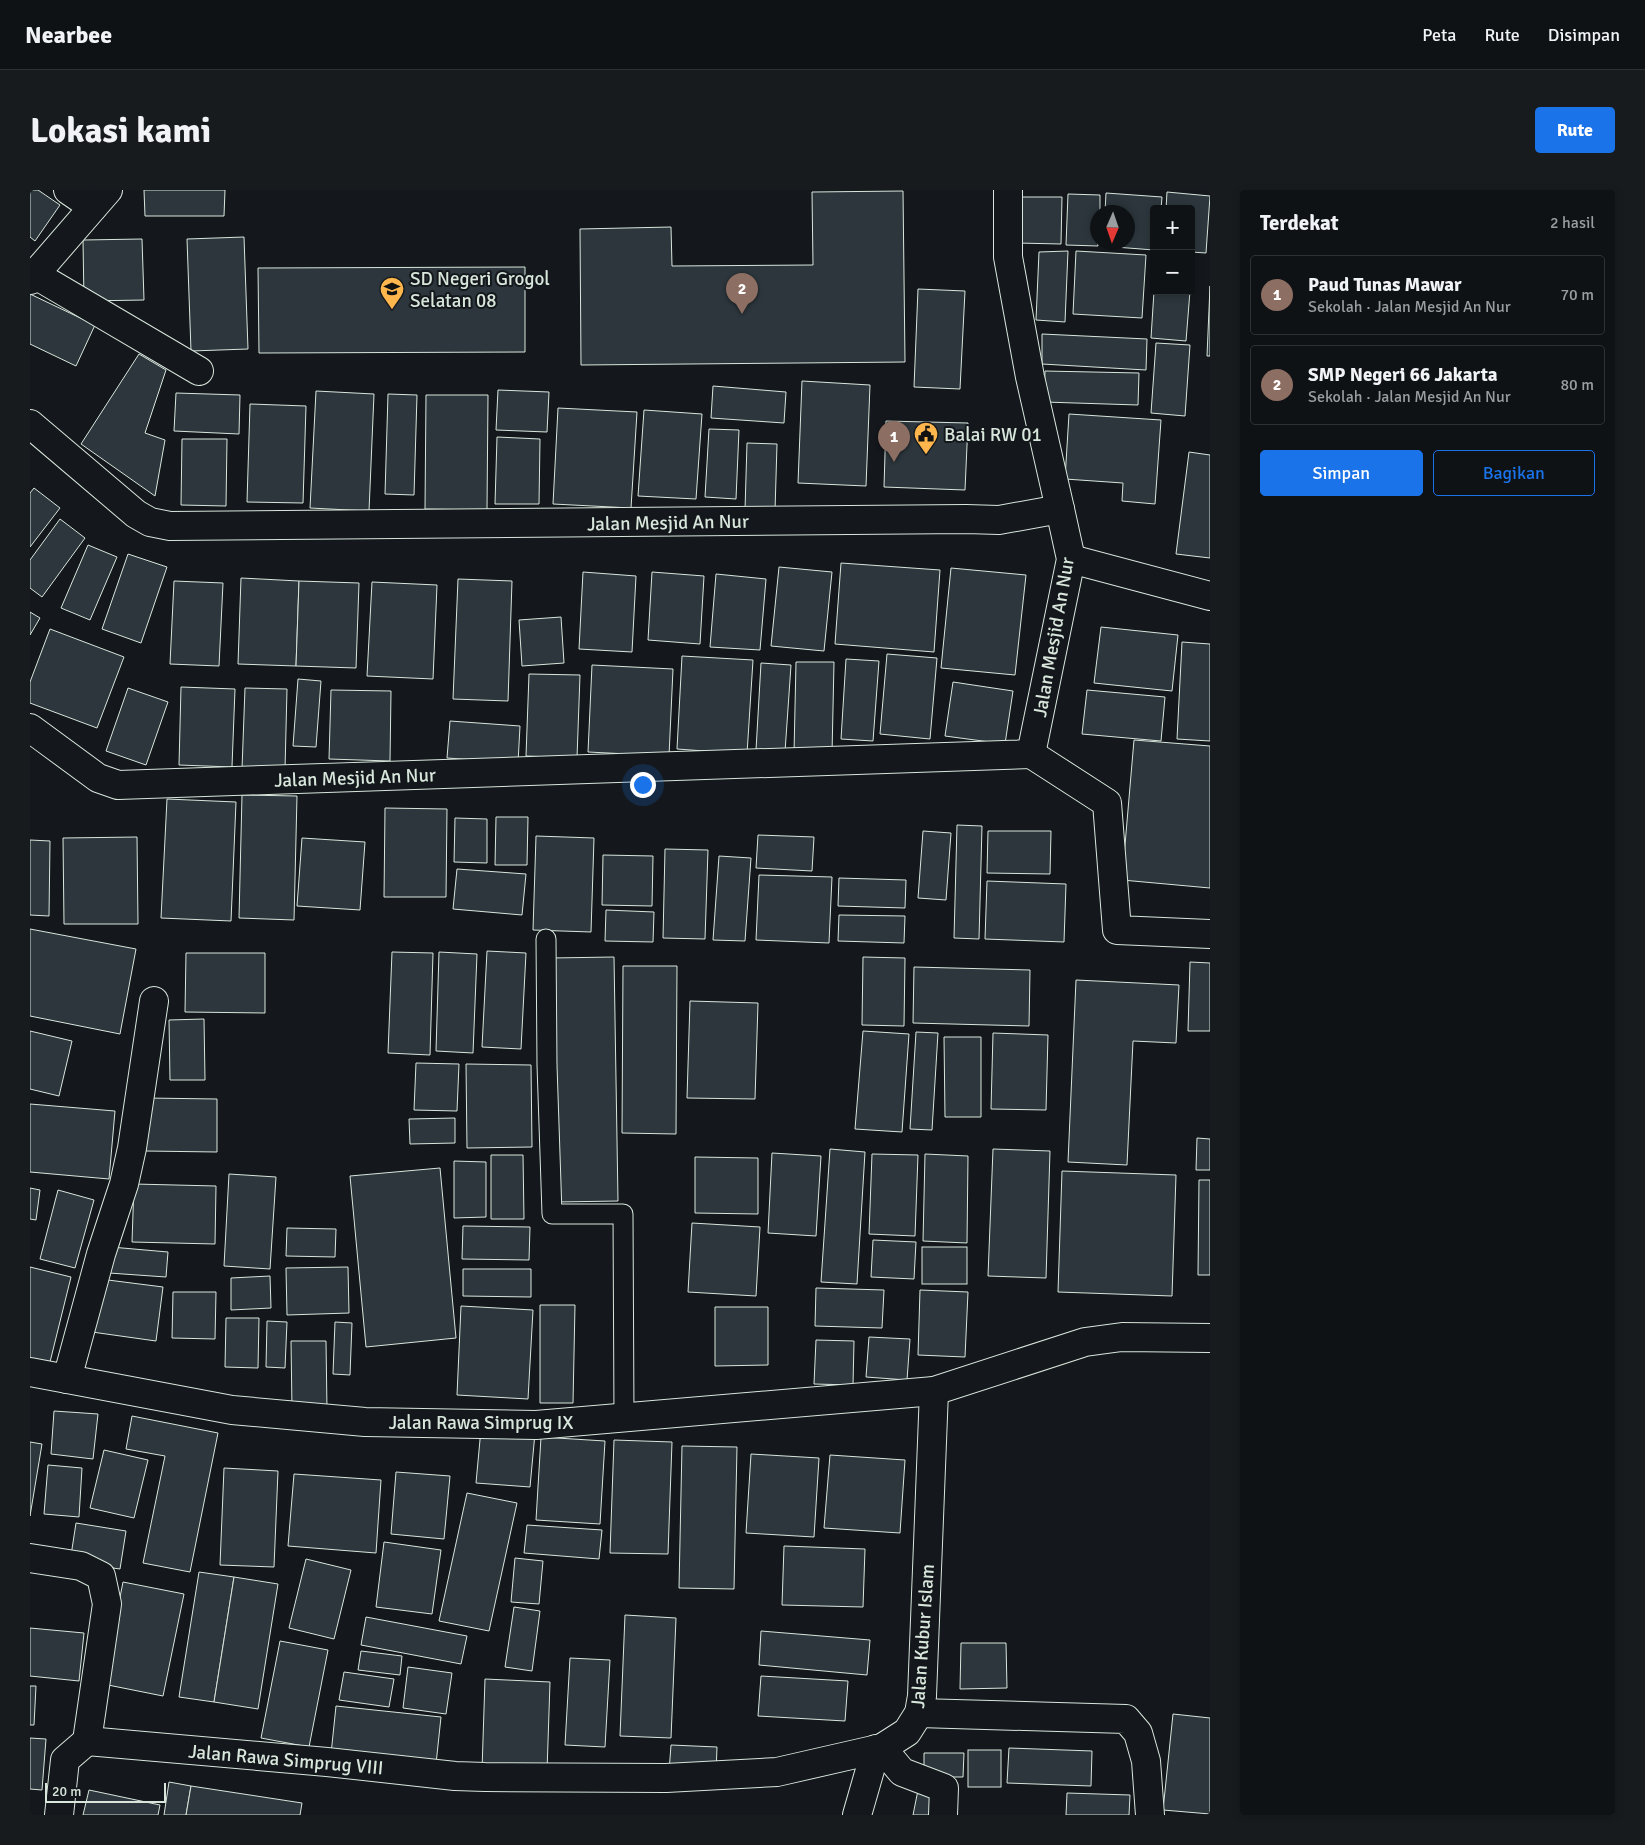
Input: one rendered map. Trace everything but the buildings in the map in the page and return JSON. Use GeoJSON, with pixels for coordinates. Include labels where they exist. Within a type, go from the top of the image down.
{"type":"FeatureCollection","features":[{"type":"Feature","properties":{"kind":"street"},"geometry":{"type":"LineString","coordinates":[[68,190],[101,199],[32,277],[199,370]]}},
{"type":"Feature","properties":{"kind":"street"},"geometry":{"type":"LineString","coordinates":[[1008,190],[1008,257],[1030,377],[1060,508]]}},
{"type":"Feature","properties":{"kind":"street","name":"Jalan Mesjid An Nur"},"geometry":{"type":"LineString","coordinates":[[30,424],[136,514],[150,522],[170,526],[999,520],[1060,508],[1071,558],[1031,754],[118,786],[98,778],[30,728]]}},
{"type":"Feature","properties":{"kind":"street"},"geometry":{"type":"LineString","coordinates":[[1071,558],[1210,596]]}},
{"type":"Feature","properties":{"kind":"street"},"geometry":{"type":"LineString","coordinates":[[1031,754],[1107,802],[1117,930],[1210,934]]}},
{"type":"Feature","properties":{"kind":"street"},"geometry":{"type":"LineString","coordinates":[[67,1379],[101,1254],[124,1184],[132,1148],[154,1001]]}},
{"type":"Feature","properties":{"kind":"street"},"geometry":{"type":"LineString","coordinates":[[934,1391],[1085,1342],[1122,1337],[1210,1338]]}},
{"type":"Feature","properties":{"kind":"street","name":"Jalan Rawa Simprug IX"},"geometry":{"type":"LineString","coordinates":[[30,1372],[232,1410],[365,1422],[547,1424],[934,1391]]}},
{"type":"Feature","properties":{"kind":"street","name":"Jalan Kubur Islam"},"geometry":{"type":"LineString","coordinates":[[485,1777],[666,1778],[777,1772],[879,1749],[906,1732],[919,1713],[922,1696],[934,1391]]}},
{"type":"Feature","properties":{"kind":"street"},"geometry":{"type":"LineString","coordinates":[[30,1558],[81,1566],[101,1576],[107,1604],[87,1741],[65,1760],[59,1815]]}},
{"type":"Feature","properties":{"kind":"street"},"geometry":{"type":"LineString","coordinates":[[919,1713],[1126,1719],[1138,1733],[1146,1761],[1150,1815]]}},
{"type":"Feature","properties":{"kind":"street","name":"Jalan Rawa Simprug VIII"},"geometry":{"type":"LineString","coordinates":[[87,1741],[327,1762],[455,1776],[485,1777]]}},
{"type":"Feature","properties":{"kind":"street"},"geometry":{"type":"LineString","coordinates":[[856,1815],[879,1749],[902,1772],[944,1788],[943,1815]]}},
{"type":"Feature","properties":{"kind":"lane"},"geometry":{"type":"LineString","coordinates":[[546,939],[547,1065],[552,1214],[623,1214],[624,1417]]}},
{"type":"Feature","properties":{"kind":"place","name":"SD Negeri Grogol Selatan 08"},"geometry":{"type":"Point","coordinates":[392,310]}},
{"type":"Feature","properties":{"kind":"place","name":"SMP Negeri 66 Jakarta"},"geometry":{"type":"Point","coordinates":[742,314]}},
{"type":"Feature","properties":{"kind":"place","name":"Balai RW 01"},"geometry":{"type":"Point","coordinates":[926,455]}},
{"type":"Feature","properties":{"kind":"place","name":"Paud Tunas Mawar"},"geometry":{"type":"Point","coordinates":[894,462]}}]}
